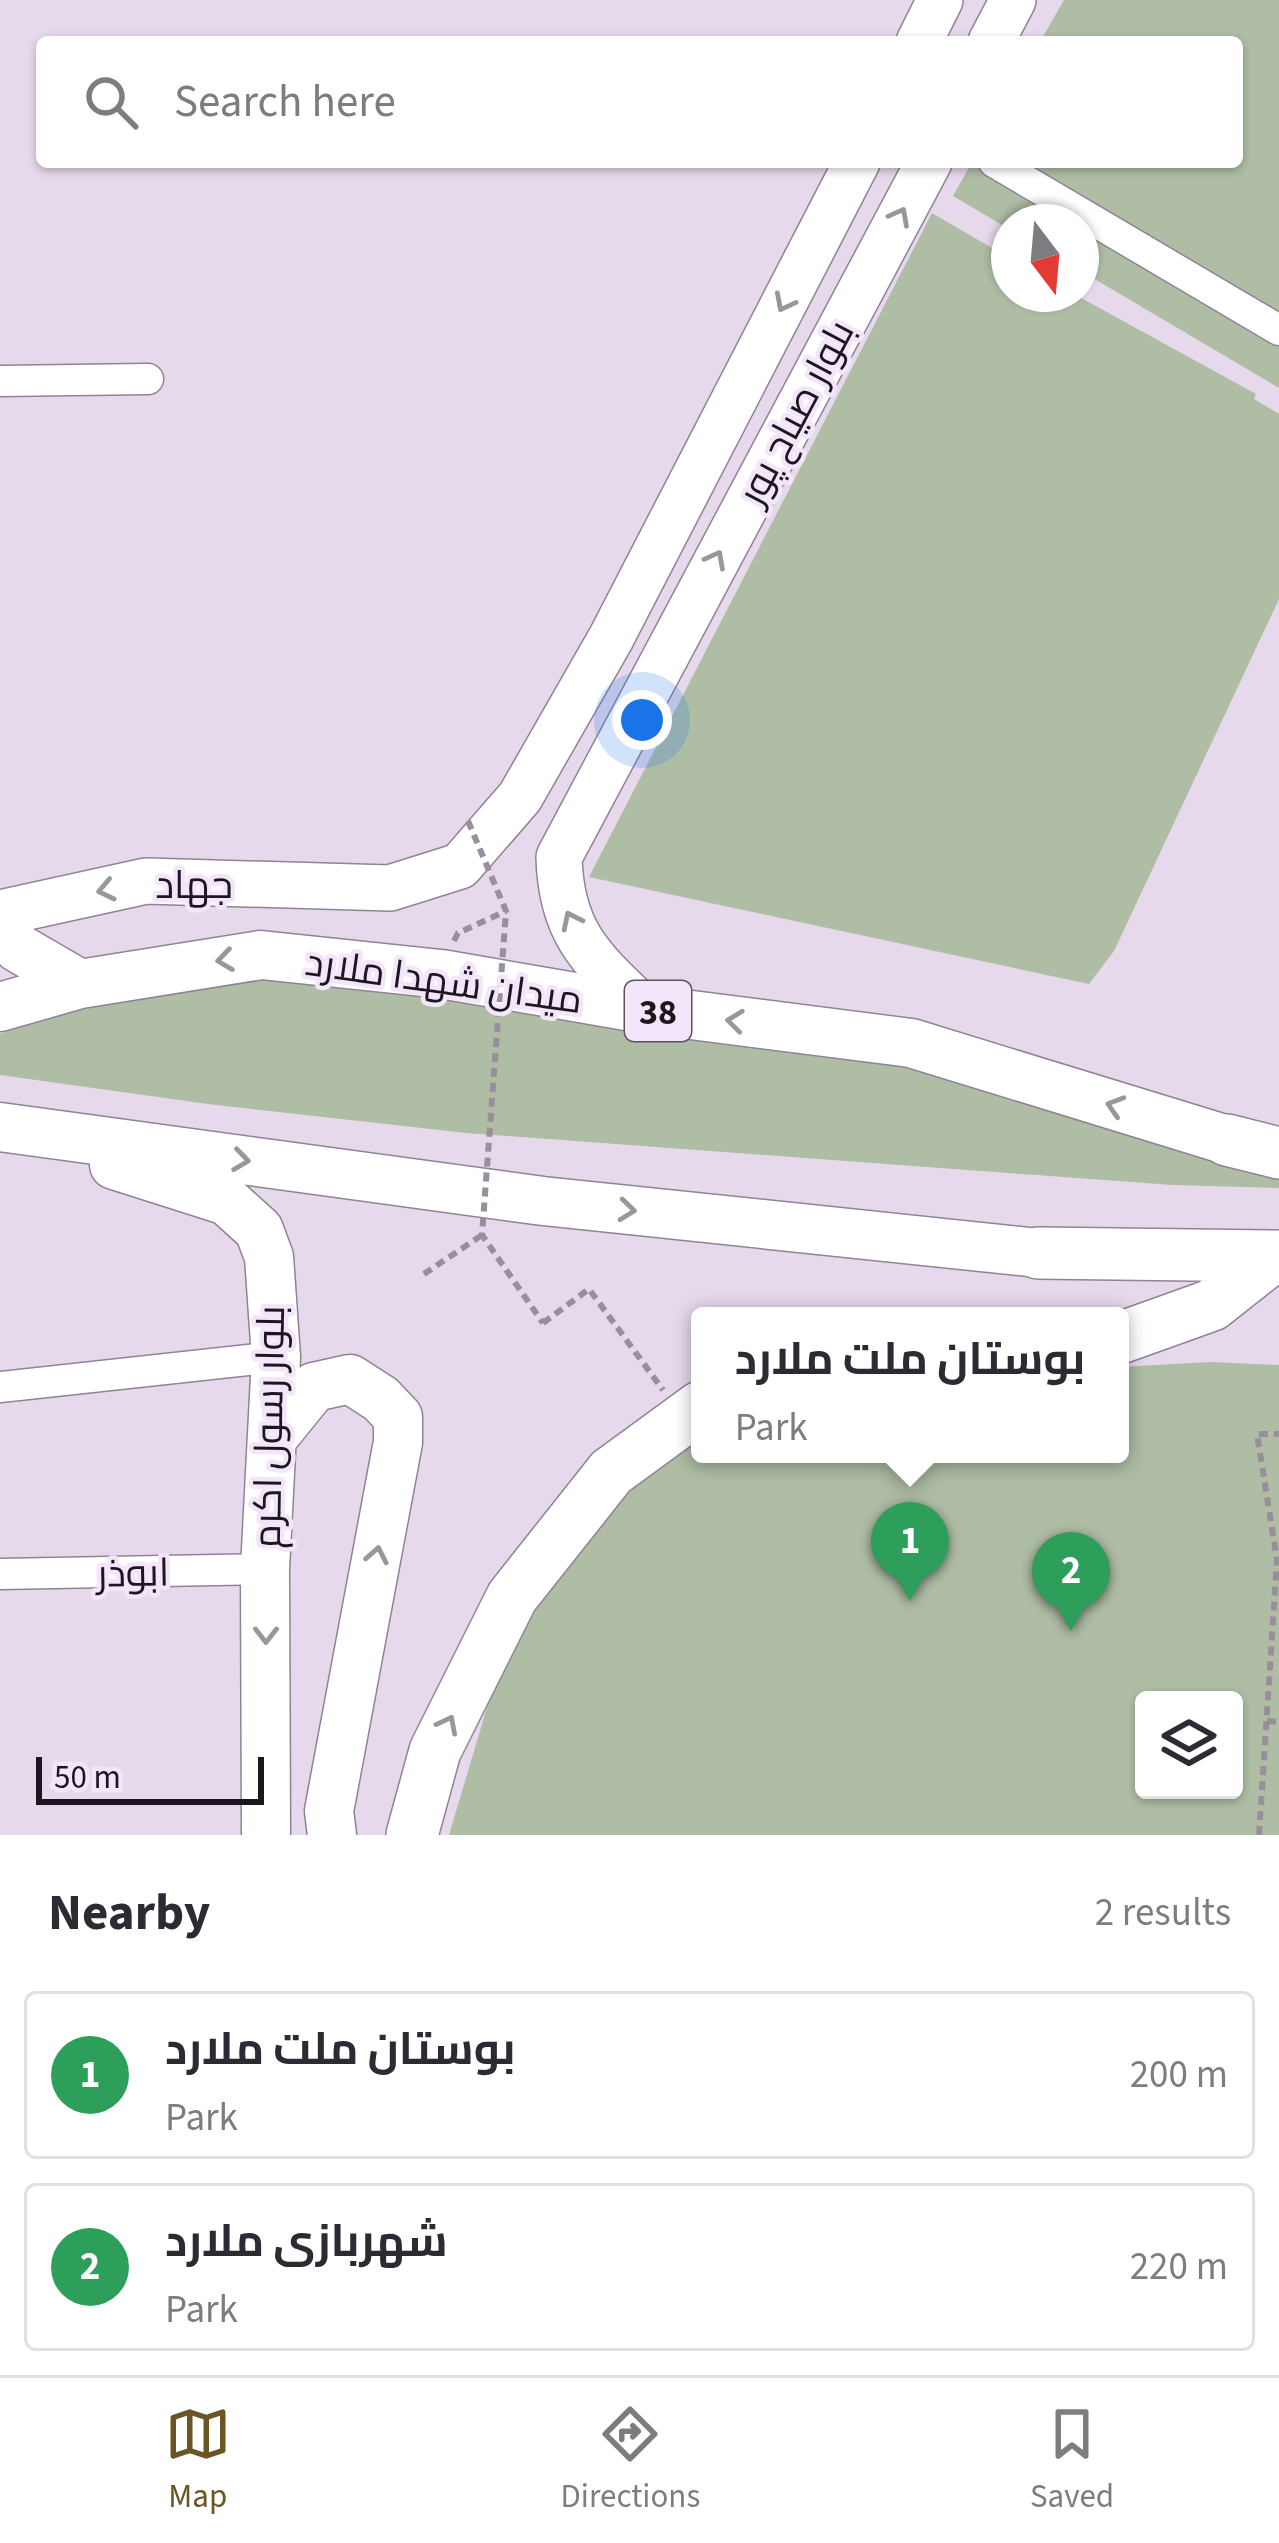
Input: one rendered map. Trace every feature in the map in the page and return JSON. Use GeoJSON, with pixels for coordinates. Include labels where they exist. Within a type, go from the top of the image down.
{"type":"FeatureCollection","features":[{"type":"Feature","properties":{"kind":"highway","name":"38"},"geometry":{"type":"LineString","coordinates":[[1226,1140],[1279,1153]]}},
{"type":"Feature","properties":{"kind":"highway"},"geometry":{"type":"LineString","coordinates":[[1038,1253],[1277,1256]]}},
{"type":"Feature","properties":{"kind":"highway"},"geometry":{"type":"LineString","coordinates":[[1129,1335],[1212,1306],[1277,1256]]}},
{"type":"Feature","properties":{"kind":"highway"},"geometry":{"type":"LineString","coordinates":[[412,1835],[435,1750],[512,1597],[611,1472],[691,1413]]}},
{"type":"Feature","properties":{"kind":"main road"},"geometry":{"type":"LineString","coordinates":[[922,36],[940,0]]}},
{"type":"Feature","properties":{"kind":"main road"},"geometry":{"type":"LineString","coordinates":[[995,36],[1013,0]]}},
{"type":"Feature","properties":{"kind":"main road","name":"بلوار صیاح پور"},"geometry":{"type":"LineString","coordinates":[[390,888],[460,866],[520,797],[611,638],[854,168]]}},
{"type":"Feature","properties":{"kind":"main road","name":"بلوار صیاح پور"},"geometry":{"type":"LineString","coordinates":[[644,1010],[593,960],[565,914],[559,857],[925,168]]}},
{"type":"Feature","properties":{"kind":"main road"},"geometry":{"type":"LineString","coordinates":[[611,638],[661,663]]}},
{"type":"Feature","properties":{"kind":"main road","name":"جهاد"},"geometry":{"type":"LineString","coordinates":[[0,913],[146,881],[390,888]]}},
{"type":"Feature","properties":{"kind":"main road"},"geometry":{"type":"LineString","coordinates":[[0,926],[18,948],[80,984]]}},
{"type":"Feature","properties":{"kind":"main road","name":"میدان شهدا ملارد"},"geometry":{"type":"LineString","coordinates":[[80,984],[260,955],[441,974],[644,1010],[911,1043],[1226,1140]]}},
{"type":"Feature","properties":{"kind":"main road","name":"38"},"geometry":{"type":"LineString","coordinates":[[0,1006],[80,984]]}},
{"type":"Feature","properties":{"kind":"main road"},"geometry":{"type":"LineString","coordinates":[[0,1129],[543,1201],[1038,1253]]}},
{"type":"Feature","properties":{"kind":"main road","name":"بلوار رسول اکرم"},"geometry":{"type":"LineString","coordinates":[[0,1129],[227,1201],[260,1230],[268,1257],[276,1357],[265,1570],[266,1835]]}},
{"type":"Feature","properties":{"kind":"main road"},"geometry":{"type":"LineString","coordinates":[[275,1435],[314,1387],[350,1379],[398,1418],[398,1442],[329,1811],[332,1835]]}},
{"type":"Feature","properties":{"kind":"street"},"geometry":{"type":"LineString","coordinates":[[1004,168],[1279,330]]}},
{"type":"Feature","properties":{"kind":"street"},"geometry":{"type":"LineString","coordinates":[[0,381],[148,379]]}},
{"type":"Feature","properties":{"kind":"street"},"geometry":{"type":"LineString","coordinates":[[0,1387],[276,1357]]}},
{"type":"Feature","properties":{"kind":"street","name":"ابوذر"},"geometry":{"type":"LineString","coordinates":[[0,1574],[265,1570]]}},
{"type":"Feature","properties":{"kind":"path"},"geometry":{"type":"LineString","coordinates":[[468,821],[506,911],[482,1235],[543,1323],[589,1289],[691,1411]]}},
{"type":"Feature","properties":{"kind":"path"},"geometry":{"type":"LineString","coordinates":[[458,933],[506,911]]}},
{"type":"Feature","properties":{"kind":"path"},"geometry":{"type":"LineString","coordinates":[[424,1274],[482,1235]]}},
{"type":"Feature","properties":{"kind":"path"},"geometry":{"type":"LineString","coordinates":[[1259,1835],[1277,1560],[1257,1433],[1279,1434]]}},
{"type":"Feature","properties":{"kind":"path"},"geometry":{"type":"LineString","coordinates":[[1267,1721],[1279,1723]]}},
{"type":"Feature","properties":{"kind":"green space"},"geometry":{"type":"Polygon","coordinates":[[[1064,0],[1279,0],[1279,388],[1099,282],[1099,204],[991,204],[991,218],[953,196],[969,168],[1243,168],[1243,36],[1043,36],[1064,0]]]}},
{"type":"Feature","properties":{"kind":"green space"},"geometry":{"type":"Polygon","coordinates":[[[932,213],[991,247],[991,312],[1099,312],[1099,308],[1256,394],[1254,399],[1279,414],[1279,599],[1114,951],[1089,984],[589,877],[932,213]]]}},
{"type":"Feature","properties":{"kind":"green space"},"geometry":{"type":"Polygon","coordinates":[[[258,969],[909,1056],[1279,1170],[1279,1188],[1172,1185],[466,1133],[0,1075],[0,1034],[113,993],[258,969]]]}},
{"type":"Feature","properties":{"kind":"green space"},"geometry":{"type":"Polygon","coordinates":[[[1210,1362],[1279,1365],[1279,1835],[449,1835],[496,1677],[584,1526],[691,1437],[691,1463],[1129,1463],[1129,1366],[1210,1362]]]}},
{"type":"Feature","properties":{"kind":"place","name":"بوستان ملت ملارد"},"geometry":{"type":"Point","coordinates":[910,1601]}},
{"type":"Feature","properties":{"kind":"place","name":"شهربازی ملارد"},"geometry":{"type":"Point","coordinates":[1071,1631]}}]}
